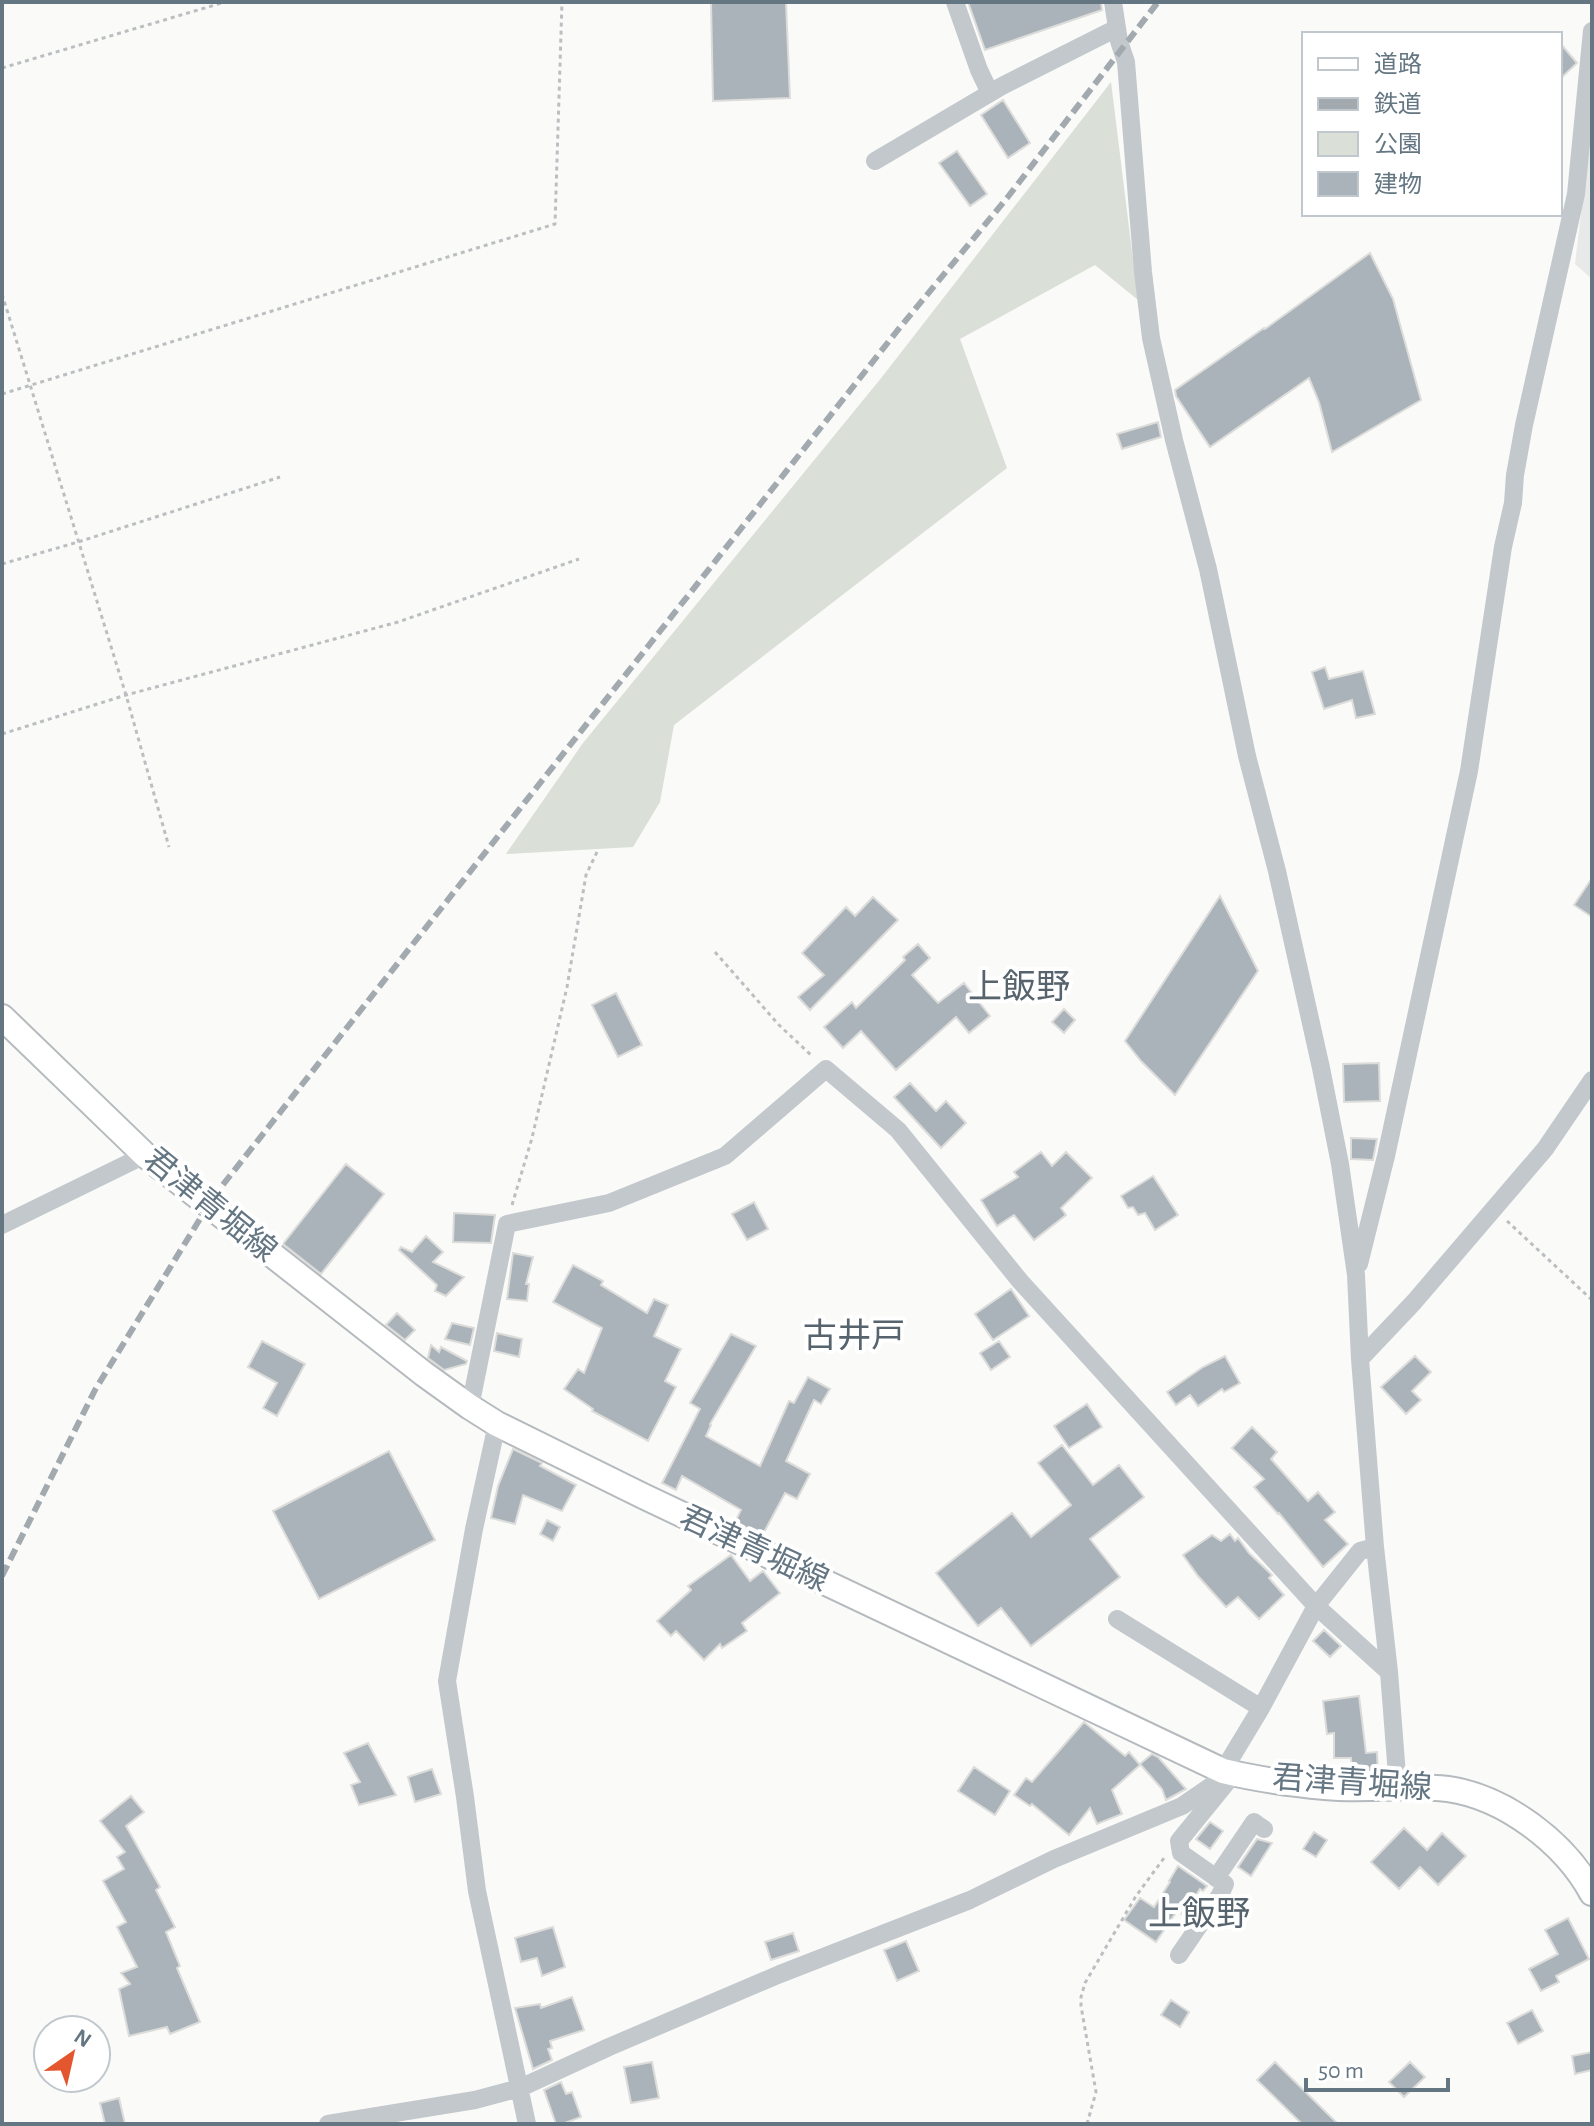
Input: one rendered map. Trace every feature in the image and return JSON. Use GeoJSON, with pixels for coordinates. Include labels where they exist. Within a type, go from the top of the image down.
{"type":"FeatureCollection","features":[{"type":"Feature","properties":{"kind":"main road","name":"君津青堀線"},"geometry":{"type":"LineString","coordinates":[[2,1017],[145,1155],[352,1318],[497,1424],[1228,1773],[1326,1787],[1451,1789],[1499,1806],[1549,1839],[1592,1893]]}},
{"type":"Feature","properties":{"kind":"street"},"geometry":{"type":"LineString","coordinates":[[955,2],[990,93]]}},
{"type":"Feature","properties":{"kind":"street"},"geometry":{"type":"LineString","coordinates":[[1113,2],[1126,62],[1151,338],[1208,569],[1247,756],[1277,871],[1340,1164],[1356,1275],[1375,1547],[1398,1788]]}},
{"type":"Feature","properties":{"kind":"street"},"geometry":{"type":"LineString","coordinates":[[875,161],[990,93],[1117,28]]}},
{"type":"Feature","properties":{"kind":"street"},"geometry":{"type":"LineString","coordinates":[[1356,1275],[1386,1156],[1469,771],[1524,425],[1576,194],[1592,31]]}},
{"type":"Feature","properties":{"kind":"street"},"geometry":{"type":"LineString","coordinates":[[470,1407],[507,1224],[609,1203],[725,1156],[826,1069],[898,1130],[1020,1281],[1316,1606],[1389,1672]]}},
{"type":"Feature","properties":{"kind":"street"},"geometry":{"type":"LineString","coordinates":[[1360,1359],[1414,1302],[1545,1149],[1592,1080]]}},
{"type":"Feature","properties":{"kind":"street"},"geometry":{"type":"LineString","coordinates":[[2,1225],[145,1155]]}},
{"type":"Feature","properties":{"kind":"street"},"geometry":{"type":"LineString","coordinates":[[497,1424],[474,1529],[447,1681],[477,1891],[527,2124]]}},
{"type":"Feature","properties":{"kind":"street"},"geometry":{"type":"LineString","coordinates":[[1220,1881],[1181,1853],[1179,1841],[1228,1773],[1316,1606],[1360,1551],[1375,1547]]}},
{"type":"Feature","properties":{"kind":"street"},"geometry":{"type":"LineString","coordinates":[[1117,1619],[1261,1708]]}},
{"type":"Feature","properties":{"kind":"street"},"geometry":{"type":"LineString","coordinates":[[328,2124],[475,2100],[520,2088],[780,1974],[970,1900],[1054,1859],[1182,1806],[1228,1773]]}},
{"type":"Feature","properties":{"kind":"street"},"geometry":{"type":"LineString","coordinates":[[1179,1955],[1220,1895],[1220,1881],[1254,1822],[1264,1829]]}},
{"type":"Feature","properties":{"kind":"path"},"geometry":{"type":"LineString","coordinates":[[2,68],[225,2]]}},
{"type":"Feature","properties":{"kind":"path"},"geometry":{"type":"LineString","coordinates":[[2,394],[555,224],[562,2]]}},
{"type":"Feature","properties":{"kind":"path"},"geometry":{"type":"LineString","coordinates":[[2,294],[126,695],[169,847]]}},
{"type":"Feature","properties":{"kind":"path"},"geometry":{"type":"LineString","coordinates":[[2,564],[280,477]]}},
{"type":"Feature","properties":{"kind":"path"},"geometry":{"type":"LineString","coordinates":[[2,734],[126,695],[398,622],[579,559]]}},
{"type":"Feature","properties":{"kind":"path"},"geometry":{"type":"LineString","coordinates":[[507,1224],[532,1138],[567,987],[586,875],[597,852]]}},
{"type":"Feature","properties":{"kind":"path"},"geometry":{"type":"LineString","coordinates":[[715,952],[779,1025],[826,1069]]}},
{"type":"Feature","properties":{"kind":"path"},"geometry":{"type":"LineString","coordinates":[[1495,1209],[1592,1300]]}},
{"type":"Feature","properties":{"kind":"path"},"geometry":{"type":"LineString","coordinates":[[1087,2124],[1096,2092],[1081,2006],[1085,1983],[1136,1896],[1179,1841]]}},
{"type":"Feature","properties":{"kind":"shaded area"},"geometry":{"type":"Polygon","coordinates":[[[1592,120],[1592,279],[1575,264],[1592,120]]]}},
{"type":"Feature","properties":{"kind":"green space"},"geometry":{"type":"Polygon","coordinates":[[[1111,82],[1138,300],[1095,265],[960,339],[1007,468],[674,725],[660,802],[633,847],[506,854],[583,743],[882,377],[1111,82]]]}},
{"type":"Feature","properties":{"kind":"building"},"geometry":{"type":"Polygon","coordinates":[[[711,2],[786,2],[790,98],[713,101],[711,2]]]}},
{"type":"Feature","properties":{"kind":"building"},"geometry":{"type":"Polygon","coordinates":[[[968,2],[1101,2],[1102,10],[985,50],[968,2]]]}},
{"type":"Feature","properties":{"kind":"building"},"geometry":{"type":"Polygon","coordinates":[[[1562,45],[1577,63],[1562,77],[1562,45]]]}},
{"type":"Feature","properties":{"kind":"building"},"geometry":{"type":"Polygon","coordinates":[[[1003,100],[1030,143],[1008,158],[981,115],[1003,100]]]}},
{"type":"Feature","properties":{"kind":"building"},"geometry":{"type":"Polygon","coordinates":[[[957,151],[987,194],[970,206],[939,163],[957,151]]]}},
{"type":"Feature","properties":{"kind":"building"},"geometry":{"type":"Polygon","coordinates":[[[1370,253],[1393,299],[1421,400],[1332,452],[1319,402],[1309,378],[1210,447],[1175,390],[1370,253]]]}},
{"type":"Feature","properties":{"kind":"building"},"geometry":{"type":"Polygon","coordinates":[[[1158,422],[1161,437],[1122,449],[1117,434],[1158,422]]]}},
{"type":"Feature","properties":{"kind":"building"},"geometry":{"type":"Polygon","coordinates":[[[1325,667],[1329,679],[1363,671],[1375,714],[1356,718],[1352,700],[1324,709],[1312,672],[1325,667]]]}},
{"type":"Feature","properties":{"kind":"building"},"geometry":{"type":"Polygon","coordinates":[[[1592,878],[1592,917],[1574,905],[1592,878]]]}},
{"type":"Feature","properties":{"kind":"building"},"geometry":{"type":"Polygon","coordinates":[[[1220,896],[1258,971],[1175,1095],[1125,1041],[1220,896]]]}},
{"type":"Feature","properties":{"kind":"building"},"geometry":{"type":"Polygon","coordinates":[[[873,897],[898,920],[810,1010],[798,997],[824,975],[802,953],[846,907],[855,916],[873,897]]]}},
{"type":"Feature","properties":{"kind":"building"},"geometry":{"type":"Polygon","coordinates":[[[918,944],[930,958],[912,975],[938,1003],[964,983],[990,1016],[969,1033],[956,1017],[896,1070],[861,1031],[843,1048],[824,1027],[852,1002],[856,1008],[918,944]]]}},
{"type":"Feature","properties":{"kind":"building"},"geometry":{"type":"Polygon","coordinates":[[[616,993],[642,1045],[618,1057],[592,1005],[616,993]]]}},
{"type":"Feature","properties":{"kind":"building"},"geometry":{"type":"Polygon","coordinates":[[[1064,1009],[1075,1020],[1064,1033],[1052,1022],[1064,1009]]]}},
{"type":"Feature","properties":{"kind":"building"},"geometry":{"type":"Polygon","coordinates":[[[1379,1063],[1380,1101],[1344,1102],[1343,1064],[1379,1063]]]}},
{"type":"Feature","properties":{"kind":"building"},"geometry":{"type":"Polygon","coordinates":[[[910,1083],[936,1111],[946,1101],[966,1123],[941,1148],[894,1097],[910,1083]]]}},
{"type":"Feature","properties":{"kind":"building"},"geometry":{"type":"Polygon","coordinates":[[[1351,1138],[1377,1139],[1373,1160],[1351,1159],[1351,1138]]]}},
{"type":"Feature","properties":{"kind":"building"},"geometry":{"type":"Polygon","coordinates":[[[1041,1152],[1052,1166],[1066,1152],[1092,1178],[1061,1208],[1066,1215],[1034,1240],[1014,1215],[997,1226],[981,1200],[1018,1177],[1014,1172],[1041,1152]]]}},
{"type":"Feature","properties":{"kind":"building"},"geometry":{"type":"Polygon","coordinates":[[[346,1164],[384,1194],[321,1274],[283,1244],[346,1164]]]}},
{"type":"Feature","properties":{"kind":"building"},"geometry":{"type":"Polygon","coordinates":[[[1153,1176],[1178,1215],[1155,1230],[1145,1213],[1138,1215],[1133,1207],[1128,1208],[1121,1196],[1153,1176]]]}},
{"type":"Feature","properties":{"kind":"building"},"geometry":{"type":"Polygon","coordinates":[[[754,1202],[768,1229],[747,1240],[732,1214],[754,1202]]]}},
{"type":"Feature","properties":{"kind":"building"},"geometry":{"type":"Polygon","coordinates":[[[454,1213],[495,1215],[491,1243],[453,1242],[454,1213]]]}},
{"type":"Feature","properties":{"kind":"building"},"geometry":{"type":"Polygon","coordinates":[[[426,1236],[443,1252],[433,1262],[464,1277],[446,1296],[435,1291],[437,1285],[399,1250],[401,1247],[412,1252],[426,1236]]]}},
{"type":"Feature","properties":{"kind":"building"},"geometry":{"type":"Polygon","coordinates":[[[513,1253],[533,1257],[526,1284],[529,1284],[527,1301],[507,1299],[513,1253]]]}},
{"type":"Feature","properties":{"kind":"building"},"geometry":{"type":"Polygon","coordinates":[[[573,1265],[603,1281],[601,1285],[647,1313],[654,1299],[668,1305],[654,1336],[681,1349],[665,1381],[676,1387],[648,1441],[592,1411],[564,1389],[578,1369],[584,1373],[602,1328],[553,1302],[573,1265]]]}},
{"type":"Feature","properties":{"kind":"building"},"geometry":{"type":"Polygon","coordinates":[[[1011,1289],[1029,1316],[993,1340],[975,1314],[1011,1289]]]}},
{"type":"Feature","properties":{"kind":"building"},"geometry":{"type":"Polygon","coordinates":[[[397,1313],[415,1330],[405,1340],[386,1325],[397,1313]]]}},
{"type":"Feature","properties":{"kind":"building"},"geometry":{"type":"Polygon","coordinates":[[[452,1323],[474,1328],[470,1345],[445,1339],[452,1323]]]}},
{"type":"Feature","properties":{"kind":"building"},"geometry":{"type":"Polygon","coordinates":[[[497,1333],[522,1339],[519,1357],[494,1351],[497,1333]]]}},
{"type":"Feature","properties":{"kind":"building"},"geometry":{"type":"Polygon","coordinates":[[[731,1334],[756,1346],[706,1436],[760,1466],[789,1401],[794,1403],[808,1377],[830,1389],[821,1404],[814,1400],[786,1461],[810,1474],[797,1499],[785,1493],[762,1536],[735,1522],[741,1510],[682,1476],[676,1490],[662,1483],[700,1409],[690,1403],[731,1334]]]}},
{"type":"Feature","properties":{"kind":"building"},"geometry":{"type":"Polygon","coordinates":[[[262,1341],[305,1364],[277,1416],[263,1408],[277,1383],[248,1367],[262,1341]]]}},
{"type":"Feature","properties":{"kind":"building"},"geometry":{"type":"Polygon","coordinates":[[[999,1341],[1010,1357],[991,1370],[980,1353],[999,1341]]]}},
{"type":"Feature","properties":{"kind":"building"},"geometry":{"type":"Polygon","coordinates":[[[431,1345],[439,1352],[441,1347],[467,1361],[466,1364],[444,1370],[428,1358],[431,1345]]]}},
{"type":"Feature","properties":{"kind":"building"},"geometry":{"type":"Polygon","coordinates":[[[1225,1356],[1240,1383],[1224,1392],[1222,1389],[1198,1406],[1190,1395],[1176,1405],[1167,1392],[1225,1356]]]}},
{"type":"Feature","properties":{"kind":"building"},"geometry":{"type":"Polygon","coordinates":[[[1415,1356],[1431,1372],[1412,1391],[1421,1400],[1406,1414],[1381,1387],[1415,1356]]]}},
{"type":"Feature","properties":{"kind":"building"},"geometry":{"type":"Polygon","coordinates":[[[1087,1404],[1102,1427],[1069,1448],[1054,1426],[1087,1404]]]}},
{"type":"Feature","properties":{"kind":"building"},"geometry":{"type":"Polygon","coordinates":[[[1252,1427],[1277,1452],[1271,1459],[1308,1501],[1318,1492],[1335,1512],[1325,1520],[1348,1544],[1323,1567],[1254,1487],[1264,1479],[1232,1448],[1252,1427]]]}},
{"type":"Feature","properties":{"kind":"building"},"geometry":{"type":"Polygon","coordinates":[[[1062,1445],[1093,1485],[1119,1465],[1144,1497],[1090,1539],[1120,1577],[1031,1646],[1001,1608],[978,1626],[936,1573],[1012,1513],[1031,1537],[1071,1505],[1038,1463],[1062,1445]]]}},
{"type":"Feature","properties":{"kind":"building"},"geometry":{"type":"Polygon","coordinates":[[[513,1449],[576,1485],[562,1511],[523,1495],[515,1524],[491,1518],[498,1486],[513,1449]]]}},
{"type":"Feature","properties":{"kind":"building"},"geometry":{"type":"Polygon","coordinates":[[[389,1451],[435,1540],[319,1599],[273,1511],[389,1451]]]}},
{"type":"Feature","properties":{"kind":"building"},"geometry":{"type":"Polygon","coordinates":[[[547,1520],[560,1527],[553,1541],[540,1534],[547,1520]]]}},
{"type":"Feature","properties":{"kind":"building"},"geometry":{"type":"Polygon","coordinates":[[[1230,1534],[1235,1541],[1238,1538],[1272,1575],[1269,1578],[1284,1595],[1259,1619],[1238,1597],[1226,1607],[1183,1555],[1212,1535],[1221,1541],[1230,1534]]]}},
{"type":"Feature","properties":{"kind":"building"},"geometry":{"type":"Polygon","coordinates":[[[731,1555],[750,1581],[763,1571],[780,1593],[742,1623],[747,1631],[722,1648],[720,1644],[704,1660],[676,1631],[671,1636],[657,1621],[691,1590],[688,1586],[731,1555]]]}},
{"type":"Feature","properties":{"kind":"building"},"geometry":{"type":"Polygon","coordinates":[[[1324,1630],[1341,1646],[1330,1657],[1313,1641],[1324,1630]]]}},
{"type":"Feature","properties":{"kind":"building"},"geometry":{"type":"Polygon","coordinates":[[[1359,1696],[1366,1753],[1377,1752],[1378,1773],[1352,1773],[1351,1758],[1334,1758],[1334,1733],[1327,1734],[1323,1701],[1359,1696]]]}},
{"type":"Feature","properties":{"kind":"building"},"geometry":{"type":"Polygon","coordinates":[[[1084,1722],[1125,1756],[1129,1752],[1140,1765],[1112,1790],[1122,1814],[1097,1824],[1090,1808],[1069,1835],[1032,1804],[1030,1806],[1014,1795],[1026,1778],[1032,1782],[1084,1722]]]}},
{"type":"Feature","properties":{"kind":"building"},"geometry":{"type":"Polygon","coordinates":[[[368,1743],[396,1795],[359,1805],[351,1785],[360,1782],[344,1753],[368,1743]]]}},
{"type":"Feature","properties":{"kind":"building"},"geometry":{"type":"Polygon","coordinates":[[[1152,1754],[1186,1789],[1166,1800],[1162,1789],[1140,1764],[1152,1754]]]}},
{"type":"Feature","properties":{"kind":"building"},"geometry":{"type":"Polygon","coordinates":[[[974,1767],[1010,1791],[995,1815],[958,1791],[974,1767]]]}},
{"type":"Feature","properties":{"kind":"building"},"geometry":{"type":"Polygon","coordinates":[[[432,1769],[441,1794],[415,1802],[408,1777],[432,1769]]]}},
{"type":"Feature","properties":{"kind":"building"},"geometry":{"type":"Polygon","coordinates":[[[131,1796],[144,1812],[126,1826],[160,1887],[156,1890],[175,1927],[166,1932],[180,1966],[177,1968],[200,2022],[170,2034],[167,2027],[129,2036],[119,1989],[130,1984],[121,1973],[137,1967],[117,1927],[126,1922],[103,1881],[124,1869],[117,1857],[125,1852],[100,1821],[131,1796]]]}},
{"type":"Feature","properties":{"kind":"building"},"geometry":{"type":"Polygon","coordinates":[[[1210,1822],[1223,1831],[1210,1849],[1196,1839],[1210,1822]]]}},
{"type":"Feature","properties":{"kind":"building"},"geometry":{"type":"Polygon","coordinates":[[[1404,1828],[1427,1850],[1442,1833],[1466,1856],[1438,1885],[1420,1867],[1399,1889],[1371,1862],[1404,1828]]]}},
{"type":"Feature","properties":{"kind":"building"},"geometry":{"type":"Polygon","coordinates":[[[1314,1832],[1327,1840],[1316,1857],[1303,1849],[1314,1832]]]}},
{"type":"Feature","properties":{"kind":"building"},"geometry":{"type":"Polygon","coordinates":[[[1257,1839],[1272,1843],[1251,1876],[1238,1867],[1257,1839]]]}},
{"type":"Feature","properties":{"kind":"building"},"geometry":{"type":"Polygon","coordinates":[[[1178,1866],[1207,1886],[1203,1891],[1200,1889],[1183,1915],[1177,1911],[1156,1942],[1124,1920],[1140,1898],[1154,1907],[1178,1866]]]}},
{"type":"Feature","properties":{"kind":"building"},"geometry":{"type":"Polygon","coordinates":[[[1568,1918],[1589,1959],[1556,1976],[1559,1982],[1541,1991],[1529,1969],[1558,1954],[1545,1930],[1568,1918]]]}},
{"type":"Feature","properties":{"kind":"building"},"geometry":{"type":"Polygon","coordinates":[[[553,1927],[565,1967],[542,1976],[537,1958],[521,1962],[515,1938],[553,1927]]]}},
{"type":"Feature","properties":{"kind":"building"},"geometry":{"type":"Polygon","coordinates":[[[793,1933],[799,1951],[771,1960],[765,1942],[793,1933]]]}},
{"type":"Feature","properties":{"kind":"building"},"geometry":{"type":"Polygon","coordinates":[[[906,1941],[919,1971],[897,1981],[884,1950],[906,1941]]]}},
{"type":"Feature","properties":{"kind":"building"},"geometry":{"type":"Polygon","coordinates":[[[572,1997],[584,2030],[550,2041],[552,2048],[548,2049],[552,2060],[533,2069],[515,2008],[540,2004],[541,2008],[572,1997]]]}},
{"type":"Feature","properties":{"kind":"building"},"geometry":{"type":"Polygon","coordinates":[[[1171,2000],[1189,2012],[1180,2027],[1161,2015],[1171,2000]]]}},
{"type":"Feature","properties":{"kind":"building"},"geometry":{"type":"Polygon","coordinates":[[[1532,2010],[1543,2031],[1518,2044],[1507,2023],[1532,2010]]]}},
{"type":"Feature","properties":{"kind":"building"},"geometry":{"type":"Polygon","coordinates":[[[1592,2052],[1592,2070],[1575,2074],[1572,2056],[1592,2052]]]}},
{"type":"Feature","properties":{"kind":"building"},"geometry":{"type":"Polygon","coordinates":[[[652,2062],[659,2098],[631,2103],[624,2067],[652,2062]]]}},
{"type":"Feature","properties":{"kind":"building"},"geometry":{"type":"Polygon","coordinates":[[[1275,2062],[1338,2124],[1302,2124],[1257,2080],[1275,2062]]]}},
{"type":"Feature","properties":{"kind":"building"},"geometry":{"type":"Polygon","coordinates":[[[1410,2062],[1425,2077],[1404,2097],[1389,2082],[1410,2062]]]}},
{"type":"Feature","properties":{"kind":"building"},"geometry":{"type":"Polygon","coordinates":[[[561,2082],[566,2094],[572,2092],[581,2117],[556,2124],[544,2090],[561,2082]]]}},
{"type":"Feature","properties":{"kind":"building"},"geometry":{"type":"Polygon","coordinates":[[[119,2098],[125,2124],[105,2124],[100,2103],[119,2098]]]}},
{"type":"Feature","properties":{"kind":"railway"},"geometry":{"type":"LineString","coordinates":[[2,1576],[95,1390],[214,1196],[897,331],[1007,198],[1158,2]]}},
{"type":"Feature","properties":{"kind":"district","name":"上飯野"},"geometry":{"type":"Point","coordinates":[1019,988]}},
{"type":"Feature","properties":{"kind":"district","name":"古井戸"},"geometry":{"type":"Point","coordinates":[854,1337]}},
{"type":"Feature","properties":{"kind":"district","name":"上飯野"},"geometry":{"type":"Point","coordinates":[1199,1915]}}]}
